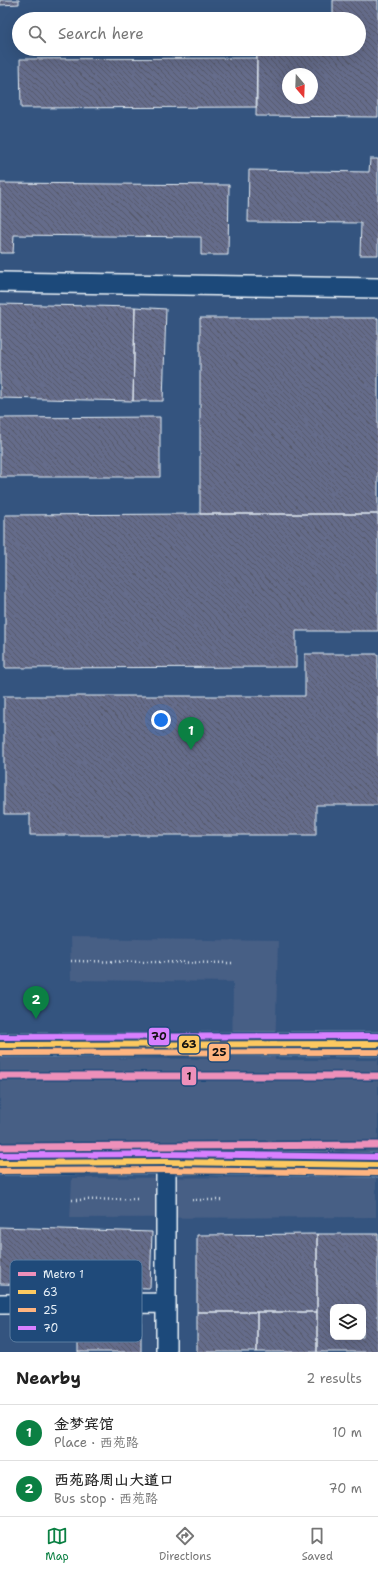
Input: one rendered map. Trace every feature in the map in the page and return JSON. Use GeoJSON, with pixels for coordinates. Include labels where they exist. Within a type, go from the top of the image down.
{"type":"FeatureCollection","features":[{"type":"Feature","properties":{"kind":"main road"},"geometry":{"type":"LineString","coordinates":[[0,1045],[378,1044]]}},
{"type":"Feature","properties":{"kind":"main road"},"geometry":{"type":"LineString","coordinates":[[0,1163],[166,1162],[378,1165]]}},
{"type":"Feature","properties":{"kind":"lane"},"geometry":{"type":"LineString","coordinates":[[0,282],[378,288]]}},
{"type":"Feature","properties":{"kind":"lane"},"geometry":{"type":"LineString","coordinates":[[166,1162],[166,1352]]}},
{"type":"Feature","properties":{"kind":"lane"},"geometry":{"type":"LineString","coordinates":[[142,1303],[166,1303]]}},
{"type":"Feature","properties":{"kind":"lane"},"geometry":{"type":"LineString","coordinates":[[0,1304],[10,1304]]}},
{"type":"Feature","properties":{"kind":"path"},"geometry":{"type":"LineString","coordinates":[[71,960],[234,963]]}},
{"type":"Feature","properties":{"kind":"path"},"geometry":{"type":"LineString","coordinates":[[72,1200],[142,1199]]}},
{"type":"Feature","properties":{"kind":"shaded area"},"geometry":{"type":"Polygon","coordinates":[[[70,938],[278,941],[275,1060],[378,1060],[378,1161],[376,1161],[376,1217],[70,1218],[72,1178],[335,1177],[335,1161],[0,1160],[0,1058],[232,1059],[233,982],[71,980],[70,938]]]}},
{"type":"Feature","properties":{"kind":"building"},"geometry":{"type":"Polygon","coordinates":[[[0,0],[19,0],[19,4],[0,5],[0,0]]]}},
{"type":"Feature","properties":{"kind":"building"},"geometry":{"type":"Polygon","coordinates":[[[333,0],[378,0],[378,117],[256,116],[257,56],[366,56],[366,12],[333,12],[333,0]]]}},
{"type":"Feature","properties":{"kind":"building"},"geometry":{"type":"Polygon","coordinates":[[[257,58],[257,107],[21,108],[20,59],[257,58]]]}},
{"type":"Feature","properties":{"kind":"building"},"geometry":{"type":"Polygon","coordinates":[[[370,159],[378,159],[378,255],[360,255],[361,223],[248,222],[249,170],[369,172],[370,159]]]}},
{"type":"Feature","properties":{"kind":"building"},"geometry":{"type":"Polygon","coordinates":[[[0,183],[229,185],[228,255],[201,255],[201,237],[14,235],[13,253],[0,253],[0,183]]]}},
{"type":"Feature","properties":{"kind":"building"},"geometry":{"type":"Polygon","coordinates":[[[0,304],[135,307],[133,401],[0,398],[0,304]]]}},
{"type":"Feature","properties":{"kind":"building"},"geometry":{"type":"Polygon","coordinates":[[[135,307],[166,309],[163,401],[133,401],[135,307]]]}},
{"type":"Feature","properties":{"kind":"building"},"geometry":{"type":"Polygon","coordinates":[[[200,318],[378,318],[378,514],[200,514],[200,318]]]}},
{"type":"Feature","properties":{"kind":"building"},"geometry":{"type":"Polygon","coordinates":[[[160,417],[160,477],[0,477],[0,418],[160,417]]]}},
{"type":"Feature","properties":{"kind":"building"},"geometry":{"type":"Polygon","coordinates":[[[378,514],[378,631],[296,631],[296,667],[5,668],[5,515],[378,514]]]}},
{"type":"Feature","properties":{"kind":"building"},"geometry":{"type":"Polygon","coordinates":[[[305,654],[378,654],[378,805],[316,805],[316,835],[30,835],[30,814],[4,814],[4,696],[305,696],[305,654]]]}},
{"type":"Feature","properties":{"kind":"building"},"geometry":{"type":"Polygon","coordinates":[[[0,1227],[152,1232],[150,1288],[142,1288],[142,1260],[10,1260],[10,1284],[0,1284],[0,1227]]]}},
{"type":"Feature","properties":{"kind":"building"},"geometry":{"type":"Polygon","coordinates":[[[317,1234],[317,1312],[197,1312],[197,1235],[317,1234]]]}},
{"type":"Feature","properties":{"kind":"building"},"geometry":{"type":"Polygon","coordinates":[[[317,1234],[378,1234],[378,1352],[317,1352],[317,1234]]]}},
{"type":"Feature","properties":{"kind":"building"},"geometry":{"type":"Polygon","coordinates":[[[197,1312],[257,1312],[257,1352],[197,1352],[197,1312]]]}},
{"type":"Feature","properties":{"kind":"building"},"geometry":{"type":"Polygon","coordinates":[[[257,1312],[317,1312],[317,1352],[257,1352],[257,1312]]]}},
{"type":"Feature","properties":{"kind":"building"},"geometry":{"type":"Polygon","coordinates":[[[78,1342],[141,1342],[141,1352],[78,1352],[78,1342]]]}},
{"type":"Feature","properties":{"kind":"metro line","name":"1"},"geometry":{"type":"LineString","coordinates":[[0,1076],[378,1076]]}},
{"type":"Feature","properties":{"kind":"metro line","name":"1"},"geometry":{"type":"LineString","coordinates":[[0,1147],[378,1145]]}},
{"type":"Feature","properties":{"kind":"transit line","name":"70"},"geometry":{"type":"LineString","coordinates":[[0,1037],[378,1036]]}},
{"type":"Feature","properties":{"kind":"transit line","name":"63"},"geometry":{"type":"LineString","coordinates":[[0,1045],[378,1044]]}},
{"type":"Feature","properties":{"kind":"transit line","name":"25"},"geometry":{"type":"LineString","coordinates":[[0,1053],[378,1052]]}},
{"type":"Feature","properties":{"kind":"transit line","name":"70"},"geometry":{"type":"LineString","coordinates":[[0,1155],[166,1154],[378,1157]]}},
{"type":"Feature","properties":{"kind":"transit line","name":"63"},"geometry":{"type":"LineString","coordinates":[[0,1163],[166,1162],[378,1165]]}},
{"type":"Feature","properties":{"kind":"transit line","name":"25"},"geometry":{"type":"LineString","coordinates":[[0,1171],[166,1170],[378,1173]]}},
{"type":"Feature","properties":{"kind":"place","name":"金梦宾馆"},"geometry":{"type":"Point","coordinates":[191,750]}},
{"type":"Feature","properties":{"kind":"place","name":"西苑路周山大道口"},"geometry":{"type":"Point","coordinates":[36,1019]}}]}
